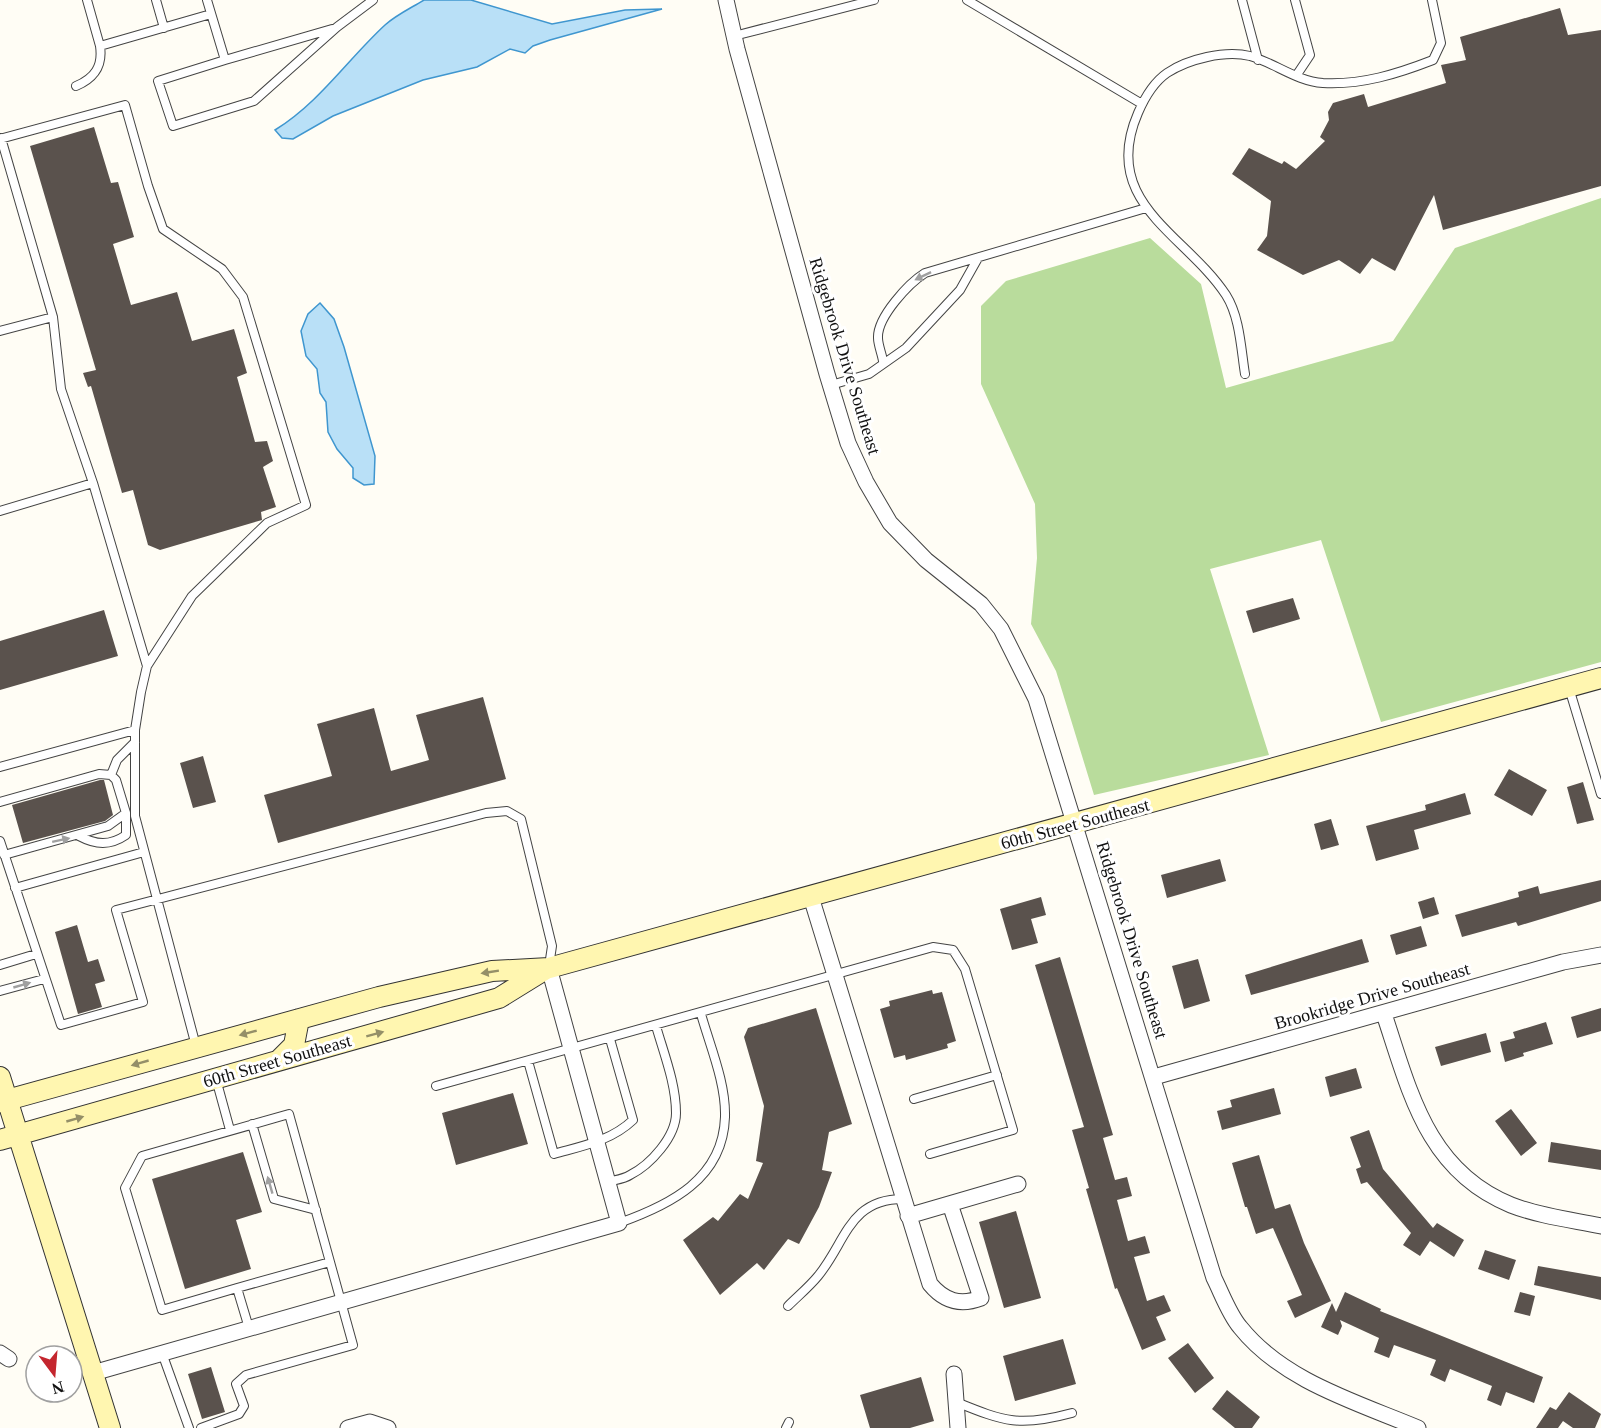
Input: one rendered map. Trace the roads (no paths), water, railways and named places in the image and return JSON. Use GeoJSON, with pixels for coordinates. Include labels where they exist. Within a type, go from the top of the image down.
{"type":"FeatureCollection","features":[{"type":"Feature","properties":{"kind":"main road","name":"60th Street Southeast"},"geometry":{"type":"LineString","coordinates":[[4,1101],[299,1019],[492,971],[549,968],[1601,678]]}},
{"type":"Feature","properties":{"kind":"main road","name":"60th Street Southeast"},"geometry":{"type":"LineString","coordinates":[[9,1138],[499,998],[549,968]]}},
{"type":"Feature","properties":{"kind":"main road"},"geometry":{"type":"LineString","coordinates":[[278,1061],[294,1045],[299,1019]]}},
{"type":"Feature","properties":{"kind":"main road"},"geometry":{"type":"LineString","coordinates":[[0,1077],[9,1138],[93,1373],[110,1428]]}},
{"type":"Feature","properties":{"kind":"street","name":"Ridgebrook Drive Southeast"},"geometry":{"type":"LineString","coordinates":[[726,0],[734,36],[848,443],[890,523],[926,560],[981,604],[1001,629],[1036,699],[1214,1278],[1239,1327],[1280,1364],[1307,1381],[1418,1428]]}},
{"type":"Feature","properties":{"kind":"street"},"geometry":{"type":"LineString","coordinates":[[811,897],[930,1284],[939,1295],[955,1302],[971,1302],[981,1298],[950,1204]]}},
{"type":"Feature","properties":{"kind":"street","name":"Brookridge Drive Southeast"},"geometry":{"type":"LineString","coordinates":[[1154,1077],[1563,963],[1601,955]]}},
{"type":"Feature","properties":{"kind":"street"},"geometry":{"type":"LineString","coordinates":[[93,1373],[619,1223],[549,968]]}},
{"type":"Feature","properties":{"kind":"street"},"geometry":{"type":"LineString","coordinates":[[1384,1014],[1412,1098],[1431,1138],[1459,1174],[1511,1205],[1601,1226]]}},
{"type":"Feature","properties":{"kind":"street"},"geometry":{"type":"LineString","coordinates":[[908,1216],[1018,1184]]}},
{"type":"Feature","properties":{"kind":"street"},"geometry":{"type":"LineString","coordinates":[[954,1374],[958,1428]]}},
{"type":"Feature","properties":{"kind":"street"},"geometry":{"type":"LineString","coordinates":[[348,1428],[370,1422],[388,1428]]}},
{"type":"Feature","properties":{"kind":"lane"},"geometry":{"type":"LineString","coordinates":[[76,86],[96,73],[102,60],[87,0]]}},
{"type":"Feature","properties":{"kind":"lane"},"geometry":{"type":"LineString","coordinates":[[156,0],[164,28]]}},
{"type":"Feature","properties":{"kind":"lane"},"geometry":{"type":"LineString","coordinates":[[207,0],[225,60]]}},
{"type":"Feature","properties":{"kind":"lane"},"geometry":{"type":"LineString","coordinates":[[337,27],[158,81],[172,126],[255,101],[337,27],[373,0]]}},
{"type":"Feature","properties":{"kind":"lane"},"geometry":{"type":"LineString","coordinates":[[734,36],[874,0]]}},
{"type":"Feature","properties":{"kind":"lane"},"geometry":{"type":"LineString","coordinates":[[967,0],[1142,104]]}},
{"type":"Feature","properties":{"kind":"lane"},"geometry":{"type":"LineString","coordinates":[[1242,0],[1258,60]]}},
{"type":"Feature","properties":{"kind":"lane"},"geometry":{"type":"LineString","coordinates":[[1295,0],[1310,55],[1296,76]]}},
{"type":"Feature","properties":{"kind":"lane"},"geometry":{"type":"LineString","coordinates":[[1245,374],[1236,323],[1227,297],[1191,253],[1167,232],[1138,198],[1131,176],[1129,148],[1132,126],[1142,104],[1149,92],[1166,74],[1185,64],[1217,55],[1250,56],[1296,76],[1321,82],[1363,82],[1433,60],[1441,43],[1432,0]]}},
{"type":"Feature","properties":{"kind":"lane"},"geometry":{"type":"LineString","coordinates":[[100,46],[211,14]]}},
{"type":"Feature","properties":{"kind":"lane"},"geometry":{"type":"LineString","coordinates":[[147,666],[93,483],[61,389],[53,317],[0,138],[125,105],[163,229],[222,269],[243,297],[306,505],[267,523],[192,596],[147,666],[135,730],[135,816],[197,1047]]}},
{"type":"Feature","properties":{"kind":"lane"},"geometry":{"type":"LineString","coordinates":[[883,361],[877,336],[888,313],[910,282],[925,273],[1146,208]]}},
{"type":"Feature","properties":{"kind":"lane"},"geometry":{"type":"LineString","coordinates":[[831,385],[869,374],[883,361],[906,348],[960,290],[978,258]]}},
{"type":"Feature","properties":{"kind":"lane"},"geometry":{"type":"LineString","coordinates":[[0,330],[53,317]]}},
{"type":"Feature","properties":{"kind":"lane"},"geometry":{"type":"LineString","coordinates":[[0,511],[93,483]]}},
{"type":"Feature","properties":{"kind":"lane"},"geometry":{"type":"LineString","coordinates":[[1568,687],[1601,794]]}},
{"type":"Feature","properties":{"kind":"lane"},"geometry":{"type":"LineString","coordinates":[[0,767],[135,730]]}},
{"type":"Feature","properties":{"kind":"lane"},"geometry":{"type":"LineString","coordinates":[[111,775],[117,760],[135,742]]}},
{"type":"Feature","properties":{"kind":"lane"},"geometry":{"type":"LineString","coordinates":[[0,802],[99,774],[111,775],[116,780],[126,813],[126,835],[119,840],[101,844],[92,843],[79,836]]}},
{"type":"Feature","properties":{"kind":"lane"},"geometry":{"type":"LineString","coordinates":[[0,844],[61,1025],[143,1002],[116,910],[486,813],[507,811],[521,819],[552,946],[549,968]]}},
{"type":"Feature","properties":{"kind":"lane"},"geometry":{"type":"LineString","coordinates":[[4,855],[79,836],[108,826],[126,813]]}},
{"type":"Feature","properties":{"kind":"lane"},"geometry":{"type":"LineString","coordinates":[[15,888],[144,852]]}},
{"type":"Feature","properties":{"kind":"lane"},"geometry":{"type":"LineString","coordinates":[[436,1086],[702,1014],[933,947],[953,950],[965,969],[1013,1130],[930,1154]]}},
{"type":"Feature","properties":{"kind":"lane"},"geometry":{"type":"LineString","coordinates":[[0,965],[36,954]]}},
{"type":"Feature","properties":{"kind":"lane"},"geometry":{"type":"LineString","coordinates":[[0,991],[44,979]]}},
{"type":"Feature","properties":{"kind":"lane"},"geometry":{"type":"LineString","coordinates":[[619,1223],[660,1209],[669,1203],[693,1186],[716,1155],[725,1117],[720,1083],[702,1014]]}},
{"type":"Feature","properties":{"kind":"lane"},"geometry":{"type":"LineString","coordinates":[[608,1182],[630,1176],[647,1163],[666,1142],[676,1116],[672,1085],[656,1026]]}},
{"type":"Feature","properties":{"kind":"lane"},"geometry":{"type":"LineString","coordinates":[[528,1061],[554,1154],[597,1142],[621,1132],[633,1120],[610,1039]]}},
{"type":"Feature","properties":{"kind":"lane"},"geometry":{"type":"LineString","coordinates":[[914,1099],[997,1075]]}},
{"type":"Feature","properties":{"kind":"lane"},"geometry":{"type":"LineString","coordinates":[[216,1078],[230,1130]]}},
{"type":"Feature","properties":{"kind":"lane"},"geometry":{"type":"LineString","coordinates":[[201,1428],[239,1414],[244,1406],[236,1384],[246,1375],[353,1345],[289,1114],[142,1156],[125,1188],[162,1310],[330,1262]]}},
{"type":"Feature","properties":{"kind":"lane"},"geometry":{"type":"LineString","coordinates":[[252,1124],[274,1199],[316,1210]]}},
{"type":"Feature","properties":{"kind":"lane"},"geometry":{"type":"LineString","coordinates":[[788,1306],[819,1275],[847,1229],[871,1204],[888,1199],[903,1199]]}},
{"type":"Feature","properties":{"kind":"lane"},"geometry":{"type":"LineString","coordinates":[[237,1288],[249,1328]]}},
{"type":"Feature","properties":{"kind":"lane"},"geometry":{"type":"LineString","coordinates":[[162,1353],[189,1428]]}},
{"type":"Feature","properties":{"kind":"lane"},"geometry":{"type":"LineString","coordinates":[[956,1402],[998,1419],[1037,1423],[1072,1413]]}},
{"type":"Feature","properties":{"kind":"water"},"geometry":{"type":"Polygon","coordinates":[[[424,0],[471,0],[552,24],[625,10],[662,9],[550,40],[533,46],[525,53],[510,49],[477,67],[423,80],[333,116],[293,139],[282,138],[275,130],[306,107],[385,25],[424,0]]]}},
{"type":"Feature","properties":{"kind":"water"},"geometry":{"type":"Polygon","coordinates":[[[320,303],[334,319],[344,347],[375,456],[374,484],[364,485],[353,478],[353,468],[337,449],[328,432],[326,402],[320,393],[317,369],[306,356],[301,331],[308,314],[320,303]]]}}]}
